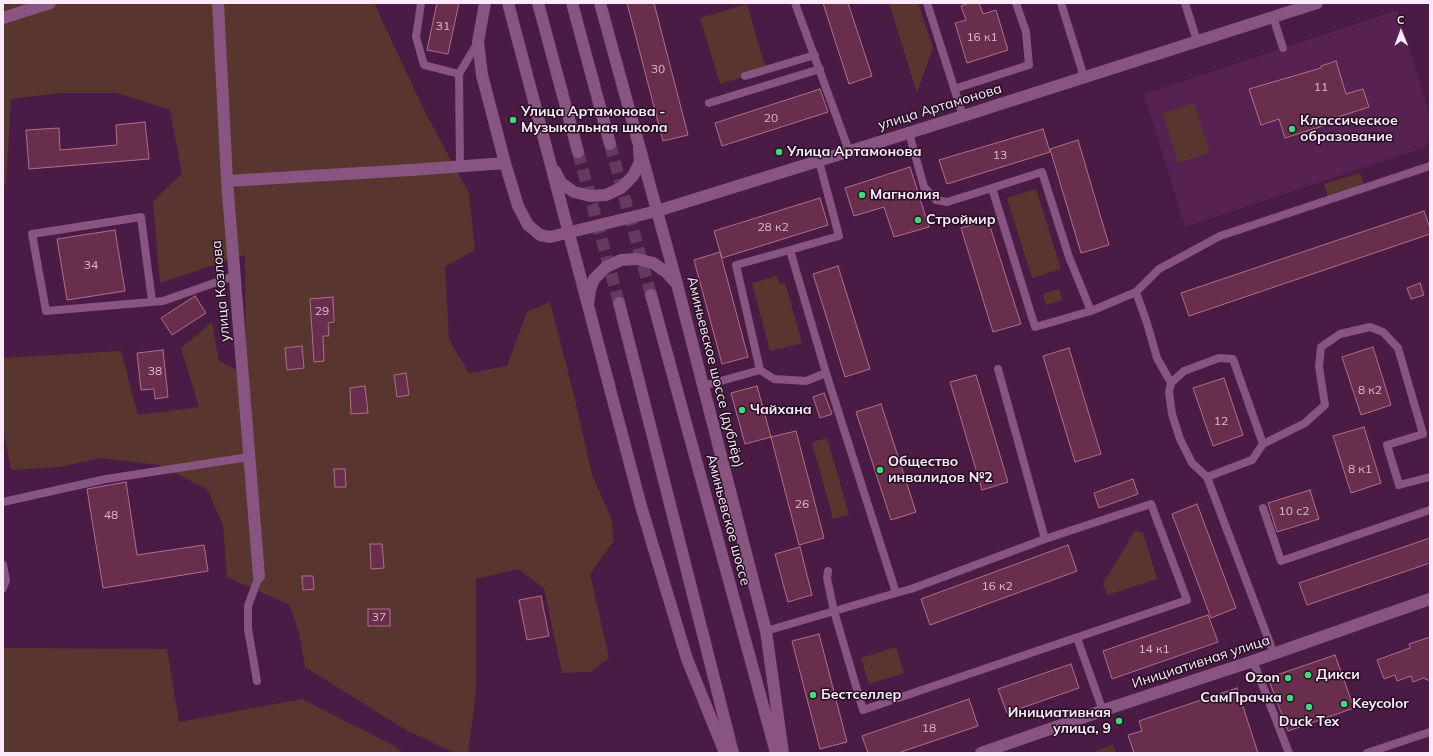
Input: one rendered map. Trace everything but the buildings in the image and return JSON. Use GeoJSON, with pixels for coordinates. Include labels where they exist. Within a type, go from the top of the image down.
{"type":"FeatureCollection","features":[{"type":"Feature","properties":{"kind":"main road"},"geometry":{"type":"LineString","coordinates":[[3,18],[50,3]]}},
{"type":"Feature","properties":{"kind":"main road","name":"улица Козлова"},"geometry":{"type":"LineString","coordinates":[[218,3],[227,181],[259,576]]}},
{"type":"Feature","properties":{"kind":"main road","name":"улица Артамонова"},"geometry":{"type":"LineString","coordinates":[[485,3],[478,42],[482,75],[505,163],[518,206],[528,225],[540,234],[550,237],[569,234],[657,210],[819,161],[1317,3]]}},
{"type":"Feature","properties":{"kind":"main road"},"geometry":{"type":"LineString","coordinates":[[508,3],[641,506],[687,659],[725,753]]}},
{"type":"Feature","properties":{"kind":"main road"},"geometry":{"type":"LineString","coordinates":[[538,3],[578,152]]}},
{"type":"Feature","properties":{"kind":"main road"},"geometry":{"type":"LineString","coordinates":[[572,3],[610,144]]}},
{"type":"Feature","properties":{"kind":"main road","name":"Аминьевское шоссе (дублёр)"},"geometry":{"type":"LineString","coordinates":[[600,3],[677,284],[766,631],[783,753]]}},
{"type":"Feature","properties":{"kind":"main road"},"geometry":{"type":"LineString","coordinates":[[552,166],[561,183],[574,192],[590,196],[606,195],[621,188],[633,176],[640,162],[639,144]]}},
{"type":"Feature","properties":{"kind":"main road"},"geometry":{"type":"LineString","coordinates":[[227,181],[505,163]]}},
{"type":"Feature","properties":{"kind":"main road"},"geometry":{"type":"LineString","coordinates":[[588,305],[590,290],[594,279],[606,267],[621,260],[637,259],[653,263],[666,272],[677,284]]}},
{"type":"Feature","properties":{"kind":"main road","name":"Аминьевское шоссе"},"geometry":{"type":"LineString","coordinates":[[652,295],[776,753]]}},
{"type":"Feature","properties":{"kind":"main road"},"geometry":{"type":"LineString","coordinates":[[619,303],[733,753]]}},
{"type":"Feature","properties":{"kind":"main road","name":"Инициативная улица"},"geometry":{"type":"LineString","coordinates":[[981,753],[1274,654],[1430,599]]}},
{"type":"Feature","properties":{"kind":"main road"},"geometry":{"type":"LineString","coordinates":[[716,728],[719,753]]}},
{"type":"Feature","properties":{"kind":"lane"},"geometry":{"type":"LineString","coordinates":[[421,3],[416,37],[424,65],[459,74]]}},
{"type":"Feature","properties":{"kind":"lane"},"geometry":{"type":"LineString","coordinates":[[796,3],[849,151]]}},
{"type":"Feature","properties":{"kind":"lane"},"geometry":{"type":"LineString","coordinates":[[927,3],[963,116]]}},
{"type":"Feature","properties":{"kind":"lane"},"geometry":{"type":"LineString","coordinates":[[954,89],[1029,65],[1026,32],[1016,3]]}},
{"type":"Feature","properties":{"kind":"lane"},"geometry":{"type":"LineString","coordinates":[[1061,3],[1084,77]]}},
{"type":"Feature","properties":{"kind":"lane"},"geometry":{"type":"LineString","coordinates":[[1185,3],[1197,41]]}},
{"type":"Feature","properties":{"kind":"lane"},"geometry":{"type":"LineString","coordinates":[[1272,17],[1282,48]]}},
{"type":"Feature","properties":{"kind":"lane"},"geometry":{"type":"LineString","coordinates":[[460,167],[459,74],[478,42]]}},
{"type":"Feature","properties":{"kind":"lane"},"geometry":{"type":"LineString","coordinates":[[745,76],[815,55]]}},
{"type":"Feature","properties":{"kind":"lane"},"geometry":{"type":"LineString","coordinates":[[709,103],[820,69]]}},
{"type":"Feature","properties":{"kind":"lane"},"geometry":{"type":"LineString","coordinates":[[909,133],[924,187],[936,200],[947,202],[1042,172],[1069,257],[1091,311]]}},
{"type":"Feature","properties":{"kind":"lane"},"geometry":{"type":"LineString","coordinates":[[760,370],[736,265],[839,236],[819,161]]}},
{"type":"Feature","properties":{"kind":"lane"},"geometry":{"type":"LineString","coordinates":[[992,188],[1035,327],[1091,311],[1136,292],[1159,270],[1220,236],[1430,166]]}},
{"type":"Feature","properties":{"kind":"lane"},"geometry":{"type":"LineString","coordinates":[[152,301],[141,217],[32,234],[46,311],[163,300],[234,276]]}},
{"type":"Feature","properties":{"kind":"lane"},"geometry":{"type":"LineString","coordinates":[[790,250],[826,373],[896,593]]}},
{"type":"Feature","properties":{"kind":"lane"},"geometry":{"type":"LineString","coordinates":[[1136,292],[1157,358],[1171,383]]}},
{"type":"Feature","properties":{"kind":"lane"},"geometry":{"type":"LineString","coordinates":[[1207,477],[1252,460],[1262,444],[1304,423],[1325,405],[1319,367],[1321,347],[1340,334],[1370,327],[1383,332],[1398,348],[1426,433],[1388,445],[1400,485],[1430,477]]}},
{"type":"Feature","properties":{"kind":"lane"},"geometry":{"type":"LineString","coordinates":[[1262,444],[1233,359],[1219,358],[1184,371],[1171,383],[1169,392],[1172,414],[1180,439],[1192,463],[1207,477],[1274,654]]}},
{"type":"Feature","properties":{"kind":"lane"},"geometry":{"type":"LineString","coordinates":[[998,369],[1045,539]]}},
{"type":"Feature","properties":{"kind":"lane"},"geometry":{"type":"LineString","coordinates":[[703,386],[760,370],[774,378],[806,381],[826,373]]}},
{"type":"Feature","properties":{"kind":"lane"},"geometry":{"type":"LineString","coordinates":[[3,502],[106,479],[249,457]]}},
{"type":"Feature","properties":{"kind":"lane"},"geometry":{"type":"LineString","coordinates":[[766,631],[834,611],[896,593],[911,589],[1045,539],[1151,504],[1187,600],[863,710],[834,611],[827,578],[828,571]]}},
{"type":"Feature","properties":{"kind":"lane"},"geometry":{"type":"LineString","coordinates":[[1263,508],[1281,560],[1430,510]]}},
{"type":"Feature","properties":{"kind":"lane"},"geometry":{"type":"LineString","coordinates":[[3,564],[6,580],[3,588]]}},
{"type":"Feature","properties":{"kind":"lane"},"geometry":{"type":"LineString","coordinates":[[257,680],[248,629],[248,606],[259,576]]}},
{"type":"Feature","properties":{"kind":"lane"},"geometry":{"type":"LineString","coordinates":[[1077,638],[1102,711]]}},
{"type":"Feature","properties":{"kind":"lane"},"geometry":{"type":"LineString","coordinates":[[1253,661],[1289,753]]}},
{"type":"Feature","properties":{"kind":"lane"},"geometry":{"type":"LineString","coordinates":[[1367,753],[1430,732]]}},
{"type":"Feature","properties":{"kind":"shaded area"},"geometry":{"type":"Polygon","coordinates":[[[3,3],[374,3],[426,114],[469,193],[475,250],[445,267],[449,340],[469,373],[507,366],[527,312],[550,302],[574,395],[592,475],[611,518],[614,541],[590,574],[609,658],[590,672],[562,673],[544,588],[518,569],[476,579],[476,693],[468,753],[455,753],[406,730],[305,667],[299,633],[290,605],[227,577],[223,525],[207,489],[159,465],[102,458],[60,467],[11,470],[3,429],[3,358],[121,351],[138,415],[199,407],[181,348],[212,322],[219,361],[246,375],[245,255],[160,283],[153,201],[182,174],[170,110],[117,93],[61,93],[11,99],[6,185],[3,185],[3,3]]]}},
{"type":"Feature","properties":{"kind":"shaded area"},"geometry":{"type":"Polygon","coordinates":[[[889,3],[918,3],[933,47],[917,93],[889,3]]]}},
{"type":"Feature","properties":{"kind":"shaded area"},"geometry":{"type":"Polygon","coordinates":[[[747,4],[766,70],[720,84],[700,18],[747,4]]]}},
{"type":"Feature","properties":{"kind":"shaded area","name":"Классическое образование"},"geometry":{"type":"Polygon","coordinates":[[[1398,10],[1430,117],[1430,142],[1423,148],[1185,227],[1144,94],[1398,10]]]}},
{"type":"Feature","properties":{"kind":"shaded area"},"geometry":{"type":"Polygon","coordinates":[[[1194,103],[1210,153],[1178,163],[1163,113],[1194,103]]]}},
{"type":"Feature","properties":{"kind":"shaded area"},"geometry":{"type":"Polygon","coordinates":[[[1360,173],[1364,185],[1328,197],[1324,184],[1360,173]]]}},
{"type":"Feature","properties":{"kind":"shaded area"},"geometry":{"type":"Polygon","coordinates":[[[1036,189],[1061,269],[1032,278],[1007,198],[1036,189]]]}},
{"type":"Feature","properties":{"kind":"shaded area"},"geometry":{"type":"Polygon","coordinates":[[[777,276],[780,284],[785,283],[802,343],[770,351],[752,283],[777,276]]]}},
{"type":"Feature","properties":{"kind":"shaded area"},"geometry":{"type":"Polygon","coordinates":[[[1059,289],[1062,300],[1046,305],[1043,294],[1059,289]]]}},
{"type":"Feature","properties":{"kind":"shaded area"},"geometry":{"type":"Polygon","coordinates":[[[827,438],[849,515],[833,519],[812,442],[827,438]]]}},
{"type":"Feature","properties":{"kind":"shaded area"},"geometry":{"type":"Polygon","coordinates":[[[1135,531],[1143,533],[1157,579],[1107,595],[1103,584],[1135,531]]]}},
{"type":"Feature","properties":{"kind":"shaded area"},"geometry":{"type":"Polygon","coordinates":[[[896,647],[904,673],[869,684],[861,658],[896,647]]]}},
{"type":"Feature","properties":{"kind":"shaded area"},"geometry":{"type":"Polygon","coordinates":[[[3,648],[167,649],[179,722],[302,699],[396,747],[403,753],[3,753],[3,648]]]}},
{"type":"Feature","properties":{"kind":"shaded area"},"geometry":{"type":"Polygon","coordinates":[[[1113,745],[1116,753],[1093,753],[1093,752],[1113,745]]]}},
{"type":"Feature","properties":{"kind":"tunnel"},"geometry":{"type":"LineString","coordinates":[[610,144],[651,295]]}},
{"type":"Feature","properties":{"kind":"tunnel"},"geometry":{"type":"LineString","coordinates":[[578,152],[619,303]]}},
{"type":"Feature","properties":{"kind":"place","name":"Улица Артамонова - Музыкальная школа"},"geometry":{"type":"Point","coordinates":[513,120]}},
{"type":"Feature","properties":{"kind":"place","name":"Классическое образование"},"geometry":{"type":"Point","coordinates":[1292,129]}},
{"type":"Feature","properties":{"kind":"place","name":"Улица Артамонова"},"geometry":{"type":"Point","coordinates":[779,152]}},
{"type":"Feature","properties":{"kind":"place","name":"Магнолия"},"geometry":{"type":"Point","coordinates":[862,195]}},
{"type":"Feature","properties":{"kind":"place","name":"Строймир"},"geometry":{"type":"Point","coordinates":[918,220]}},
{"type":"Feature","properties":{"kind":"place","name":"Чайхана"},"geometry":{"type":"Point","coordinates":[742,410]}},
{"type":"Feature","properties":{"kind":"place","name":"Общество инвалидов №2"},"geometry":{"type":"Point","coordinates":[880,470]}},
{"type":"Feature","properties":{"kind":"place","name":"Дикси"},"geometry":{"type":"Point","coordinates":[1308,675]}},
{"type":"Feature","properties":{"kind":"place","name":"Ozon"},"geometry":{"type":"Point","coordinates":[1288,678]}},
{"type":"Feature","properties":{"kind":"place","name":"Бестселлер"},"geometry":{"type":"Point","coordinates":[813,695]}},
{"type":"Feature","properties":{"kind":"place","name":"СамПрачка"},"geometry":{"type":"Point","coordinates":[1290,698]}},
{"type":"Feature","properties":{"kind":"place","name":"Keycolor"},"geometry":{"type":"Point","coordinates":[1344,704]}},
{"type":"Feature","properties":{"kind":"place","name":"Duck Tex"},"geometry":{"type":"Point","coordinates":[1309,707]}},
{"type":"Feature","properties":{"kind":"place","name":"Инициативная улица, 9"},"geometry":{"type":"Point","coordinates":[1119,721]}}]}
